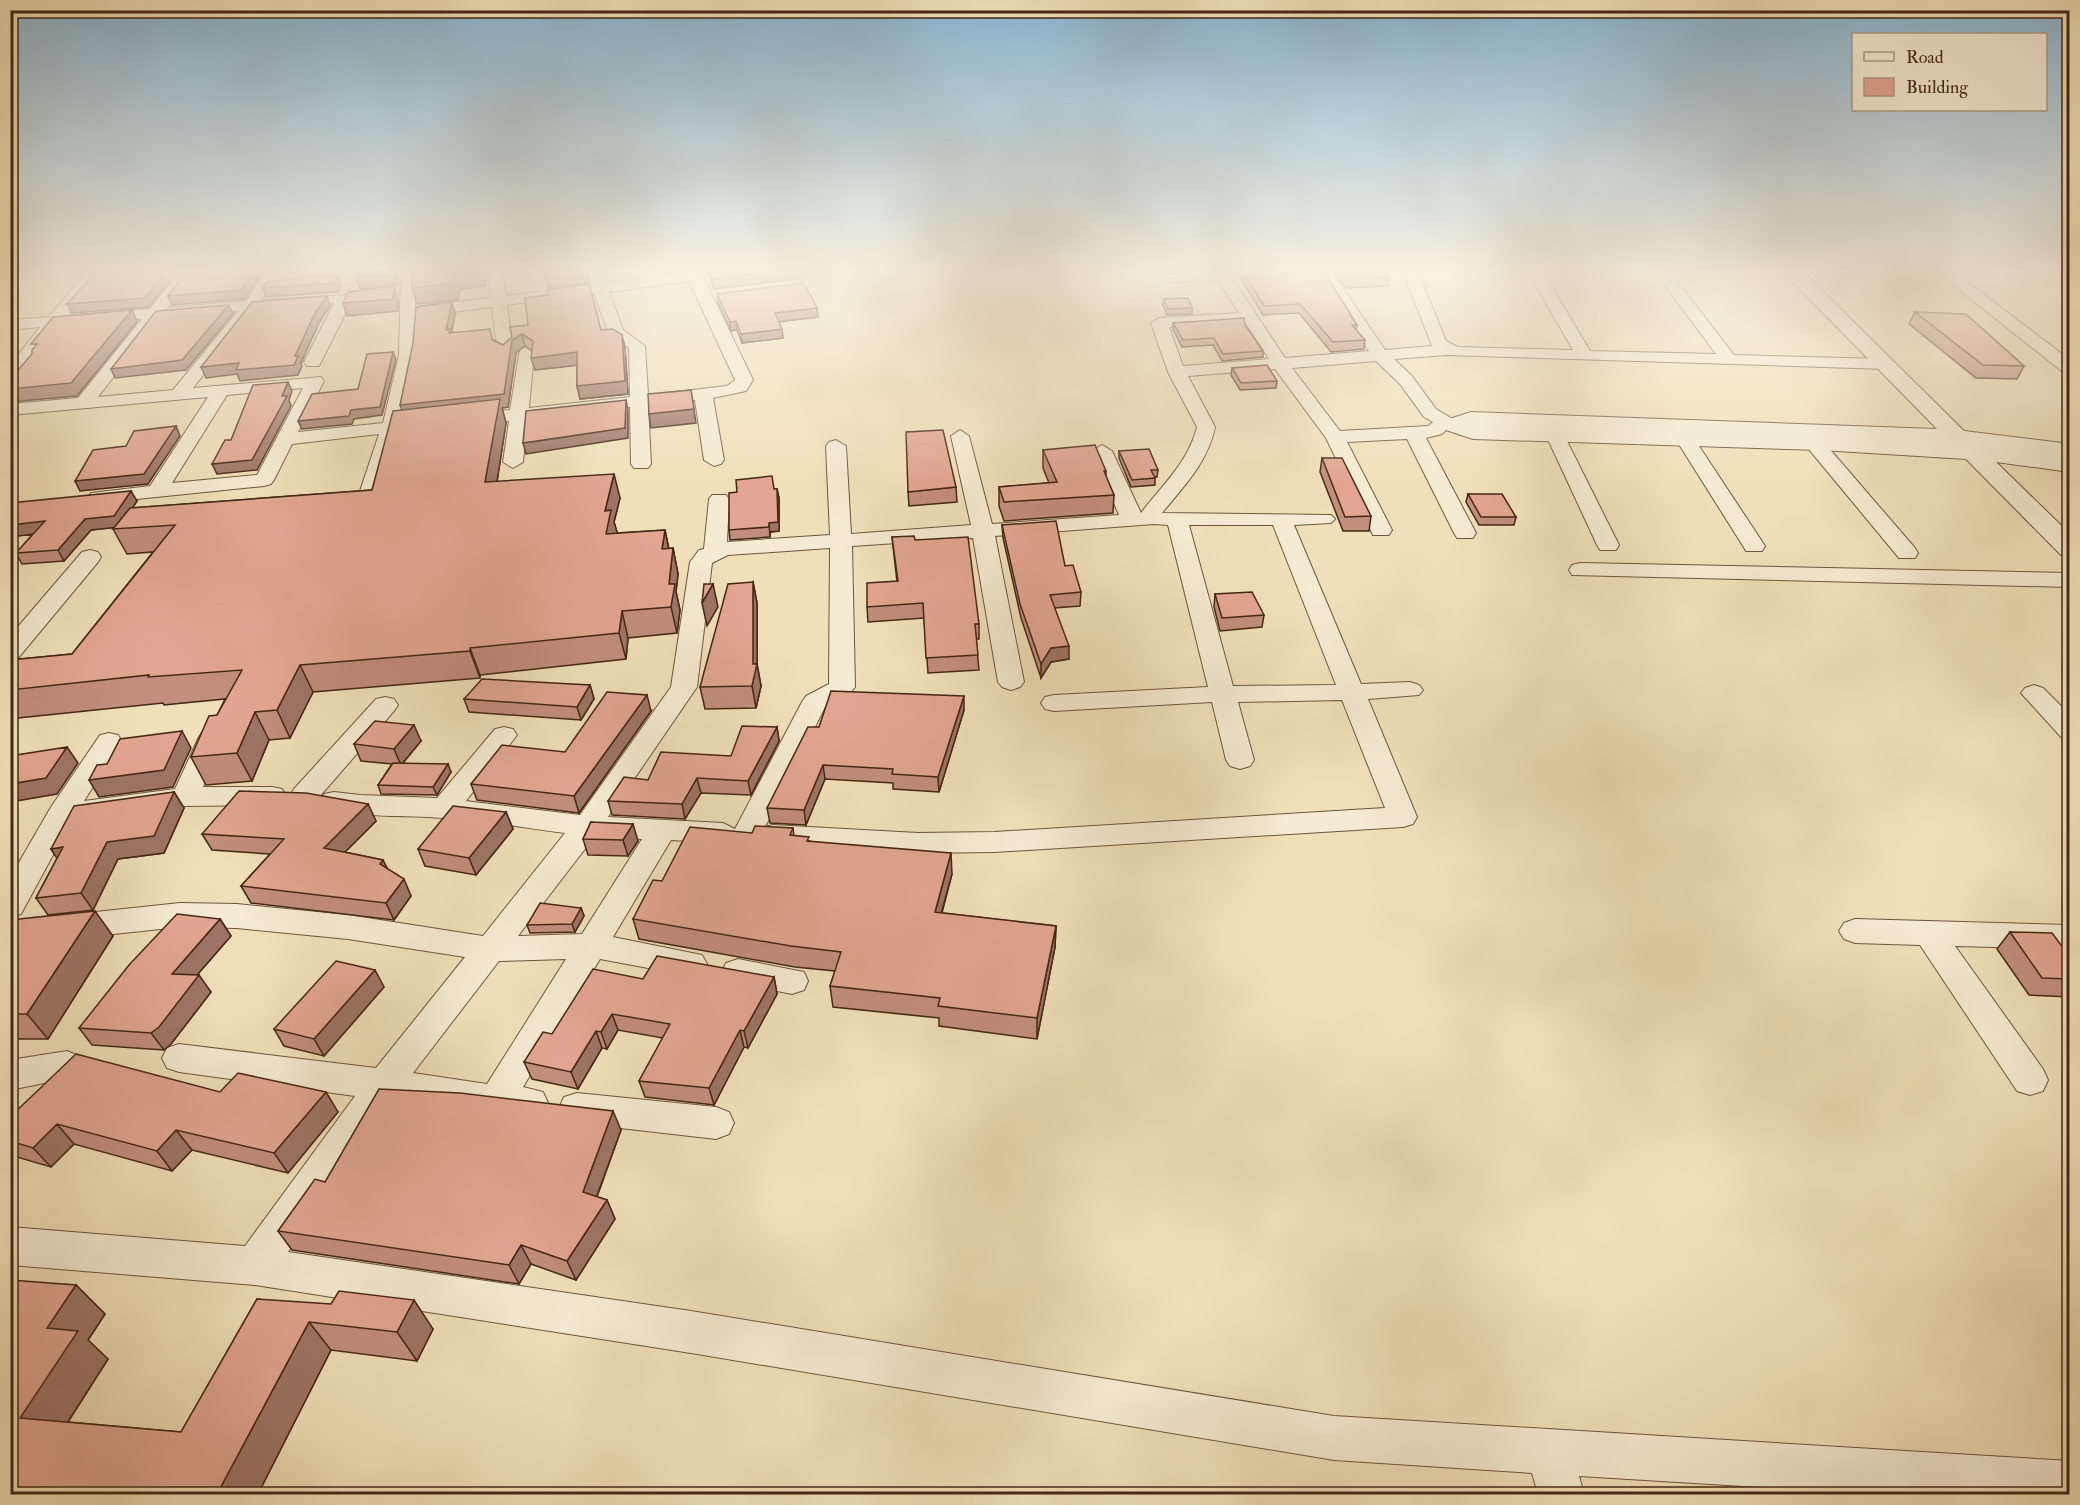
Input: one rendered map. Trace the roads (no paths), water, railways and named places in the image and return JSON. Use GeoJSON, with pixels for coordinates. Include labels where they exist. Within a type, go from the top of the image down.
{"type":"FeatureCollection","features":[{"type":"Feature","properties":{"kind":"street"},"geometry":{"type":"LineString","coordinates":[[10,386],[28,365],[26,355],[37,342]]}},
{"type":"Feature","properties":{"kind":"street"},"geometry":{"type":"LineString","coordinates":[[85,402],[131,342]]}},
{"type":"Feature","properties":{"kind":"street"},"geometry":{"type":"LineString","coordinates":[[178,394],[221,342]]}},
{"type":"Feature","properties":{"kind":"street"},"geometry":{"type":"LineString","coordinates":[[313,362],[325,342]]}},
{"type":"Feature","properties":{"kind":"street"},"geometry":{"type":"LineString","coordinates":[[370,491],[391,428],[407,355],[407,342]]}},
{"type":"Feature","properties":{"kind":"street"},"geometry":{"type":"LineString","coordinates":[[504,342],[505,350]]}},
{"type":"Feature","properties":{"kind":"street"},"geometry":{"type":"LineString","coordinates":[[631,342],[637,346],[641,464]]}},
{"type":"Feature","properties":{"kind":"street"},"geometry":{"type":"LineString","coordinates":[[285,439],[730,391],[740,387],[744,380],[730,342]]}},
{"type":"Feature","properties":{"kind":"street"},"geometry":{"type":"LineString","coordinates":[[1140,520],[1196,456],[1205,437],[1206,427],[1177,372],[1167,342]]}},
{"type":"Feature","properties":{"kind":"street"},"geometry":{"type":"LineString","coordinates":[[1266,342],[1335,437],[1381,530]]}},
{"type":"Feature","properties":{"kind":"street"},"geometry":{"type":"LineString","coordinates":[[1372,342],[1382,356],[1406,380],[1430,413],[1473,432],[1814,443],[1979,440],[2070,465]]}},
{"type":"Feature","properties":{"kind":"street"},"geometry":{"type":"LineString","coordinates":[[1438,342],[1446,350]]}},
{"type":"Feature","properties":{"kind":"street"},"geometry":{"type":"LineString","coordinates":[[1577,342],[1585,356]]}},
{"type":"Feature","properties":{"kind":"street"},"geometry":{"type":"LineString","coordinates":[[1715,342],[1729,360]]}},
{"type":"Feature","properties":{"kind":"street"},"geometry":{"type":"LineString","coordinates":[[1881,342],[1896,354],[1979,440],[2070,524]]}},
{"type":"Feature","properties":{"kind":"street"},"geometry":{"type":"LineString","coordinates":[[2035,342],[2070,369]]}},
{"type":"Feature","properties":{"kind":"street"},"geometry":{"type":"LineString","coordinates":[[1177,372],[1446,350],[1729,360],[1896,354]]}},
{"type":"Feature","properties":{"kind":"street"},"geometry":{"type":"LineString","coordinates":[[513,462],[526,353]]}},
{"type":"Feature","properties":{"kind":"street"},"geometry":{"type":"LineString","coordinates":[[10,410],[315,381],[264,480],[78,499]]}},
{"type":"Feature","properties":{"kind":"street"},"geometry":{"type":"LineString","coordinates":[[157,491],[221,391]]}},
{"type":"Feature","properties":{"kind":"street"},"geometry":{"type":"LineString","coordinates":[[703,394],[714,460]]}},
{"type":"Feature","properties":{"kind":"street"},"geometry":{"type":"LineString","coordinates":[[1335,437],[1414,433],[1435,430],[1449,423],[1471,419],[1979,440],[2070,451]]}},
{"type":"Feature","properties":{"kind":"street"},"geometry":{"type":"LineString","coordinates":[[1414,433],[1465,533]]}},
{"type":"Feature","properties":{"kind":"street"},"geometry":{"type":"LineString","coordinates":[[1554,433],[1608,545]]}},
{"type":"Feature","properties":{"kind":"street"},"geometry":{"type":"LineString","coordinates":[[960,436],[983,532],[1011,682]]}},
{"type":"Feature","properties":{"kind":"street"},"geometry":{"type":"LineString","coordinates":[[1684,438],[1754,546]]}},
{"type":"Feature","properties":{"kind":"street"},"geometry":{"type":"LineString","coordinates":[[1979,440],[2070,549]]}},
{"type":"Feature","properties":{"kind":"street"},"geometry":{"type":"LineString","coordinates":[[1814,443],[1907,553]]}},
{"type":"Feature","properties":{"kind":"street"},"geometry":{"type":"LineString","coordinates":[[747,834],[815,702],[842,687],[841,543],[836,446]]}},
{"type":"Feature","properties":{"kind":"street"},"geometry":{"type":"LineString","coordinates":[[1102,451],[1140,520]]}},
{"type":"Feature","properties":{"kind":"street"},"geometry":{"type":"LineString","coordinates":[[715,552],[719,500]]}},
{"type":"Feature","properties":{"kind":"street"},"geometry":{"type":"LineString","coordinates":[[1177,519],[1240,760]]}},
{"type":"Feature","properties":{"kind":"street"},"geometry":{"type":"LineString","coordinates":[[61,814],[185,797],[304,796],[360,805],[445,808],[587,825],[918,843],[995,842],[1403,817],[1281,519]]}},
{"type":"Feature","properties":{"kind":"street"},"geometry":{"type":"LineString","coordinates":[[255,1266],[384,1084],[587,825],[684,687],[701,562],[707,555],[725,549],[841,543],[1140,520],[1324,519]]}},
{"type":"Feature","properties":{"kind":"street"},"geometry":{"type":"LineString","coordinates":[[10,652],[90,557]]}},
{"type":"Feature","properties":{"kind":"street"},"geometry":{"type":"LineString","coordinates":[[1580,570],[2070,580]]}},
{"type":"Feature","properties":{"kind":"street"},"geometry":{"type":"LineString","coordinates":[[1054,703],[1223,694],[1410,690]]}},
{"type":"Feature","properties":{"kind":"street"},"geometry":{"type":"LineString","coordinates":[[2034,693],[2070,731]]}},
{"type":"Feature","properties":{"kind":"street"},"geometry":{"type":"LineString","coordinates":[[304,796],[385,705]]}},
{"type":"Feature","properties":{"kind":"street"},"geometry":{"type":"LineString","coordinates":[[185,797],[213,733]]}},
{"type":"Feature","properties":{"kind":"street"},"geometry":{"type":"LineString","coordinates":[[445,808],[504,735]]}},
{"type":"Feature","properties":{"kind":"street"},"geometry":{"type":"LineString","coordinates":[[10,906],[61,814],[109,741]]}},
{"type":"Feature","properties":{"kind":"street"},"geometry":{"type":"LineString","coordinates":[[497,1099],[663,830]]}},
{"type":"Feature","properties":{"kind":"street"},"geometry":{"type":"LineString","coordinates":[[10,933],[180,915],[237,916],[348,927],[491,949],[593,946],[792,981]]}},
{"type":"Feature","properties":{"kind":"street"},"geometry":{"type":"LineString","coordinates":[[1855,931],[2060,937],[2070,962]]}},
{"type":"Feature","properties":{"kind":"street"},"geometry":{"type":"LineString","coordinates":[[1929,933],[2030,1080]]}},
{"type":"Feature","properties":{"kind":"street"},"geometry":{"type":"LineString","coordinates":[[179,1058],[497,1099],[716,1123]]}},
{"type":"Feature","properties":{"kind":"street"},"geometry":{"type":"LineString","coordinates":[[10,1075],[67,1066]]}},
{"type":"Feature","properties":{"kind":"street"},"geometry":{"type":"LineString","coordinates":[[10,1246],[255,1266],[692,1332],[1334,1438],[2069,1485]]}},
{"type":"Feature","properties":{"kind":"street"},"geometry":{"type":"LineString","coordinates":[[1549,1452],[1561,1494]]}}]}
